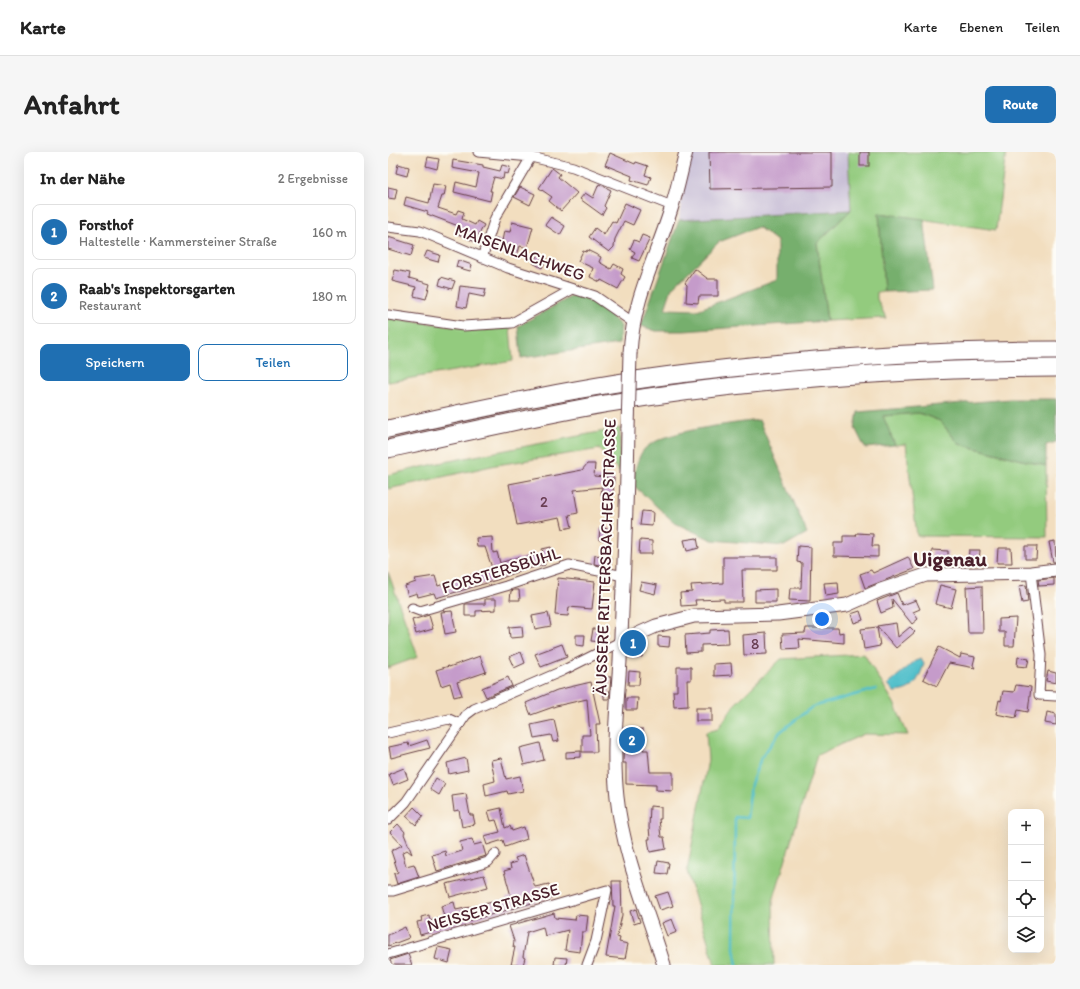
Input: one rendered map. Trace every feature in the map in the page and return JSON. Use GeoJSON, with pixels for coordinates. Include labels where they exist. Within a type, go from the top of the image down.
{"type":"FeatureCollection","features":[{"type":"Feature","properties":{"kind":"highway"},"geometry":{"type":"LineString","coordinates":[[388,429],[529,399],[686,373],[911,353],[974,350],[1056,350]]}},
{"type":"Feature","properties":{"kind":"highway"},"geometry":{"type":"LineString","coordinates":[[388,449],[502,423],[605,404],[693,391],[844,376],[977,368],[1056,368]]}},
{"type":"Feature","properties":{"kind":"main road","name":"ÄUSSERE RITTERSBACHER STRASSE"},"geometry":{"type":"LineString","coordinates":[[664,965],[636,884],[622,835],[617,796],[615,759],[624,576],[630,353],[634,323],[643,283],[672,206],[686,152]]}},
{"type":"Feature","properties":{"kind":"main road"},"geometry":{"type":"LineString","coordinates":[[620,642],[656,626],[694,616],[778,614],[847,605],[881,590],[926,575],[1031,573],[1056,570]]}},
{"type":"Feature","properties":{"kind":"street"},"geometry":{"type":"LineString","coordinates":[[478,152],[531,157],[573,167],[672,206]]}},
{"type":"Feature","properties":{"kind":"street"},"geometry":{"type":"LineString","coordinates":[[482,258],[495,218],[531,157]]}},
{"type":"Feature","properties":{"kind":"street","name":"MAISENLACHWEG"},"geometry":{"type":"LineString","coordinates":[[388,227],[420,231],[482,258],[570,290],[595,296],[634,323]]}},
{"type":"Feature","properties":{"kind":"street"},"geometry":{"type":"LineString","coordinates":[[388,315],[462,326],[512,323],[570,290]]}},
{"type":"Feature","properties":{"kind":"street","name":"FORSTERSBÜHL"},"geometry":{"type":"LineString","coordinates":[[412,608],[420,611],[506,586],[569,565],[624,576]]}},
{"type":"Feature","properties":{"kind":"street"},"geometry":{"type":"LineString","coordinates":[[1031,573],[1041,655],[1039,696],[1056,696]]}},
{"type":"Feature","properties":{"kind":"street"},"geometry":{"type":"LineString","coordinates":[[388,820],[406,802],[466,715],[474,709],[562,671],[620,642]]}},
{"type":"Feature","properties":{"kind":"street"},"geometry":{"type":"LineString","coordinates":[[388,734],[449,719],[460,724]]}},
{"type":"Feature","properties":{"kind":"street"},"geometry":{"type":"LineString","coordinates":[[388,891],[393,891],[488,862],[495,854]]}},
{"type":"Feature","properties":{"kind":"street","name":"NEISSER STRASSE"},"geometry":{"type":"LineString","coordinates":[[388,954],[607,890],[596,941],[587,965]]}},
{"type":"Feature","properties":{"kind":"shaded area"},"geometry":{"type":"Polygon","coordinates":[[[686,152],[848,152],[851,210],[679,220],[686,152]]]}},
{"type":"Feature","properties":{"kind":"green space"},"geometry":{"type":"Polygon","coordinates":[[[848,152],[1006,152],[996,230],[879,213],[884,292],[877,292],[877,299],[886,318],[827,321],[817,243],[851,210],[848,152]]]}},
{"type":"Feature","properties":{"kind":"green space"},"geometry":{"type":"Polygon","coordinates":[[[851,210],[817,243],[827,321],[684,331],[656,331],[641,326],[679,220],[851,210]],[[758,227],[719,242],[672,288],[665,309],[697,310],[777,280],[777,241],[758,227]]]}},
{"type":"Feature","properties":{"kind":"green space"},"geometry":{"type":"Polygon","coordinates":[[[879,213],[924,219],[933,290],[884,292],[879,213]]]}},
{"type":"Feature","properties":{"kind":"green space"},"geometry":{"type":"Polygon","coordinates":[[[576,294],[595,300],[621,326],[619,344],[521,358],[518,326],[576,294]]]}},
{"type":"Feature","properties":{"kind":"green space"},"geometry":{"type":"Polygon","coordinates":[[[388,318],[485,330],[510,327],[513,361],[388,382],[388,318]]]}},
{"type":"Feature","properties":{"kind":"green space"},"geometry":{"type":"Polygon","coordinates":[[[1010,399],[1056,399],[1056,442],[1046,445],[1046,466],[959,444],[940,421],[919,413],[883,416],[895,445],[865,448],[855,428],[858,412],[1010,399]]]}},
{"type":"Feature","properties":{"kind":"green space"},"geometry":{"type":"Polygon","coordinates":[[[919,413],[940,421],[959,444],[1046,466],[1047,537],[917,536],[906,444],[895,445],[882,416],[919,413]]]}},
{"type":"Feature","properties":{"kind":"green space"},"geometry":{"type":"Polygon","coordinates":[[[759,420],[807,533],[784,546],[712,540],[675,523],[633,485],[638,460],[642,452],[650,444],[663,438],[696,429],[759,420]]]}},
{"type":"Feature","properties":{"kind":"green space"},"geometry":{"type":"Polygon","coordinates":[[[620,428],[620,472],[600,449],[496,465],[388,489],[388,475],[439,463],[620,428]]]}},
{"type":"Feature","properties":{"kind":"green space"},"geometry":{"type":"Polygon","coordinates":[[[388,572],[418,657],[388,668],[388,572]]]}},
{"type":"Feature","properties":{"kind":"green space"},"geometry":{"type":"Polygon","coordinates":[[[864,654],[894,703],[908,735],[864,734],[817,755],[773,901],[774,965],[715,965],[687,871],[708,760],[706,732],[718,729],[735,704],[781,659],[864,654]]]}},
{"type":"Feature","properties":{"kind":"water"},"geometry":{"type":"Polygon","coordinates":[[[921,659],[924,664],[920,675],[914,684],[906,690],[894,692],[888,684],[915,661],[921,659]]]}},
{"type":"Feature","properties":{"kind":"building"},"geometry":{"type":"Polygon","coordinates":[[[709,152],[832,152],[832,187],[710,189],[709,152]]]}},
{"type":"Feature","properties":{"kind":"building"},"geometry":{"type":"Polygon","coordinates":[[[860,152],[869,152],[869,166],[860,166],[860,152]]]}},
{"type":"Feature","properties":{"kind":"building"},"geometry":{"type":"Polygon","coordinates":[[[610,153],[635,164],[636,162],[648,166],[645,175],[651,177],[648,185],[631,180],[632,176],[605,165],[610,153]]]}},
{"type":"Feature","properties":{"kind":"building"},"geometry":{"type":"Polygon","coordinates":[[[428,157],[439,159],[437,169],[426,166],[428,157]]]}},
{"type":"Feature","properties":{"kind":"building"},"geometry":{"type":"Polygon","coordinates":[[[453,160],[483,165],[483,167],[500,171],[502,165],[510,167],[508,174],[504,173],[503,179],[494,177],[490,191],[492,191],[490,201],[454,192],[456,182],[476,187],[479,173],[452,168],[453,160]]]}},
{"type":"Feature","properties":{"kind":"building"},"geometry":{"type":"Polygon","coordinates":[[[398,164],[409,167],[407,176],[396,173],[398,164]]]}},
{"type":"Feature","properties":{"kind":"building"},"geometry":{"type":"Polygon","coordinates":[[[552,168],[560,174],[558,177],[577,193],[561,211],[549,201],[552,197],[539,188],[552,168]]]}},
{"type":"Feature","properties":{"kind":"building"},"geometry":{"type":"Polygon","coordinates":[[[433,184],[446,186],[444,196],[442,196],[438,208],[456,214],[458,210],[464,212],[462,219],[475,225],[477,221],[484,225],[475,242],[458,234],[461,227],[427,214],[428,212],[404,205],[406,197],[429,203],[433,184]]]}},
{"type":"Feature","properties":{"kind":"building"},"geometry":{"type":"Polygon","coordinates":[[[599,184],[611,190],[604,206],[606,208],[602,215],[580,199],[585,193],[593,198],[599,184]]]}},
{"type":"Feature","properties":{"kind":"building"},"geometry":{"type":"Polygon","coordinates":[[[388,187],[397,189],[395,199],[388,198],[388,187]]]}},
{"type":"Feature","properties":{"kind":"building"},"geometry":{"type":"Polygon","coordinates":[[[520,187],[535,194],[530,205],[514,197],[520,187]]]}},
{"type":"Feature","properties":{"kind":"building"},"geometry":{"type":"Polygon","coordinates":[[[625,203],[640,210],[633,225],[624,221],[615,239],[614,247],[609,252],[589,237],[595,228],[604,235],[612,221],[616,223],[625,203]]]}},
{"type":"Feature","properties":{"kind":"building"},"geometry":{"type":"Polygon","coordinates":[[[551,217],[565,226],[560,235],[545,225],[551,217]]]}},
{"type":"Feature","properties":{"kind":"building"},"geometry":{"type":"Polygon","coordinates":[[[512,222],[533,227],[527,248],[520,246],[517,256],[492,248],[495,239],[502,241],[504,231],[510,232],[512,222]]]}},
{"type":"Feature","properties":{"kind":"building"},"geometry":{"type":"Polygon","coordinates":[[[642,235],[650,238],[639,261],[632,258],[635,252],[630,249],[634,240],[639,242],[642,235]]]}},
{"type":"Feature","properties":{"kind":"building"},"geometry":{"type":"Polygon","coordinates":[[[388,237],[414,245],[411,256],[388,249],[388,237]]]}},
{"type":"Feature","properties":{"kind":"building"},"geometry":{"type":"Polygon","coordinates":[[[587,250],[601,257],[599,262],[611,269],[614,264],[623,269],[621,274],[625,277],[618,289],[601,280],[600,282],[590,277],[593,268],[578,261],[583,251],[586,252],[587,250]]]}},
{"type":"Feature","properties":{"kind":"building"},"geometry":{"type":"Polygon","coordinates":[[[427,251],[440,255],[438,262],[424,258],[427,251]]]}},
{"type":"Feature","properties":{"kind":"building"},"geometry":{"type":"Polygon","coordinates":[[[538,253],[547,258],[542,268],[533,263],[538,253]]]}},
{"type":"Feature","properties":{"kind":"building"},"geometry":{"type":"Polygon","coordinates":[[[458,260],[472,265],[470,271],[456,267],[458,260]]]}},
{"type":"Feature","properties":{"kind":"building"},"geometry":{"type":"Polygon","coordinates":[[[695,269],[708,279],[718,279],[718,296],[699,296],[698,303],[686,302],[687,285],[685,283],[695,269]]]}},
{"type":"Feature","properties":{"kind":"building"},"geometry":{"type":"Polygon","coordinates":[[[395,270],[410,273],[409,278],[430,284],[426,299],[414,296],[416,287],[392,281],[395,270]]]}},
{"type":"Feature","properties":{"kind":"building"},"geometry":{"type":"Polygon","coordinates":[[[441,277],[455,281],[452,289],[439,285],[441,277]]]}},
{"type":"Feature","properties":{"kind":"building"},"geometry":{"type":"Polygon","coordinates":[[[460,286],[486,289],[484,297],[469,294],[466,308],[457,306],[460,286]]]}},
{"type":"Feature","properties":{"kind":"building"},"geometry":{"type":"Polygon","coordinates":[[[587,464],[595,464],[594,476],[614,478],[613,496],[601,495],[602,487],[574,490],[578,513],[569,515],[572,527],[563,529],[560,517],[517,525],[509,484],[582,470],[587,464]]]}},
{"type":"Feature","properties":{"kind":"building"},"geometry":{"type":"Polygon","coordinates":[[[642,511],[653,512],[652,526],[640,525],[642,511]]]}},
{"type":"Feature","properties":{"kind":"building"},"geometry":{"type":"Polygon","coordinates":[[[600,528],[610,529],[609,541],[599,540],[600,528]]]}},
{"type":"Feature","properties":{"kind":"building"},"geometry":{"type":"Polygon","coordinates":[[[857,533],[873,534],[872,546],[878,546],[878,557],[834,556],[834,543],[843,543],[843,536],[856,536],[857,533]]]}},
{"type":"Feature","properties":{"kind":"building"},"geometry":{"type":"Polygon","coordinates":[[[492,537],[493,553],[497,552],[500,563],[518,557],[519,559],[543,553],[542,549],[551,547],[554,559],[544,561],[545,565],[522,570],[497,580],[436,598],[434,593],[418,597],[417,593],[408,596],[405,586],[416,582],[415,579],[435,576],[438,586],[492,568],[485,547],[477,547],[476,538],[492,537]]]}},
{"type":"Feature","properties":{"kind":"building"},"geometry":{"type":"Polygon","coordinates":[[[697,538],[699,548],[687,551],[684,540],[697,538]]]}},
{"type":"Feature","properties":{"kind":"building"},"geometry":{"type":"Polygon","coordinates":[[[640,540],[652,541],[652,554],[639,554],[640,540]]]}},
{"type":"Feature","properties":{"kind":"building"},"geometry":{"type":"Polygon","coordinates":[[[1055,541],[1056,562],[1053,562],[1049,542],[1055,541]]]}},
{"type":"Feature","properties":{"kind":"building"},"geometry":{"type":"Polygon","coordinates":[[[798,546],[811,547],[810,601],[789,600],[790,588],[801,588],[802,563],[797,562],[798,546]]]}},
{"type":"Feature","properties":{"kind":"building"},"geometry":{"type":"Polygon","coordinates":[[[1025,546],[1037,546],[1036,559],[1025,559],[1025,546]]]}},
{"type":"Feature","properties":{"kind":"building"},"geometry":{"type":"Polygon","coordinates":[[[998,548],[1011,548],[1012,563],[997,563],[998,548]]]}},
{"type":"Feature","properties":{"kind":"building"},"geometry":{"type":"Polygon","coordinates":[[[932,550],[948,551],[948,564],[931,563],[932,550]]]}},
{"type":"Feature","properties":{"kind":"building"},"geometry":{"type":"Polygon","coordinates":[[[969,550],[980,550],[979,562],[968,562],[969,550]]]}},
{"type":"Feature","properties":{"kind":"building"},"geometry":{"type":"Polygon","coordinates":[[[595,555],[612,558],[610,567],[594,564],[595,555]]]}},
{"type":"Feature","properties":{"kind":"building"},"geometry":{"type":"Polygon","coordinates":[[[723,557],[777,557],[777,570],[742,570],[743,602],[724,602],[724,599],[695,600],[696,605],[681,606],[680,593],[692,592],[691,585],[723,583],[723,557]]]}},
{"type":"Feature","properties":{"kind":"building"},"geometry":{"type":"Polygon","coordinates":[[[908,557],[914,569],[865,588],[860,574],[871,570],[873,573],[908,557]]]}},
{"type":"Feature","properties":{"kind":"building"},"geometry":{"type":"Polygon","coordinates":[[[558,578],[595,582],[592,609],[569,607],[568,616],[555,615],[558,578]]]}},
{"type":"Feature","properties":{"kind":"building"},"geometry":{"type":"Polygon","coordinates":[[[1054,578],[1054,585],[1039,586],[1038,580],[1054,578]]]}},
{"type":"Feature","properties":{"kind":"building"},"geometry":{"type":"Polygon","coordinates":[[[641,582],[657,585],[655,594],[639,590],[641,582]]]}},
{"type":"Feature","properties":{"kind":"building"},"geometry":{"type":"Polygon","coordinates":[[[838,582],[839,594],[826,596],[824,583],[838,582]]]}},
{"type":"Feature","properties":{"kind":"building"},"geometry":{"type":"Polygon","coordinates":[[[940,585],[956,589],[951,608],[935,604],[940,585]]]}},
{"type":"Feature","properties":{"kind":"building"},"geometry":{"type":"Polygon","coordinates":[[[1026,585],[1028,602],[1022,603],[1019,586],[1026,585]]]}},
{"type":"Feature","properties":{"kind":"building"},"geometry":{"type":"Polygon","coordinates":[[[982,586],[983,633],[968,633],[966,587],[982,586]]]}},
{"type":"Feature","properties":{"kind":"building"},"geometry":{"type":"Polygon","coordinates":[[[776,589],[776,602],[755,602],[755,590],[776,589]]]}},
{"type":"Feature","properties":{"kind":"building"},"geometry":{"type":"Polygon","coordinates":[[[519,590],[520,600],[510,600],[511,591],[519,590]]]}},
{"type":"Feature","properties":{"kind":"building"},"geometry":{"type":"Polygon","coordinates":[[[897,593],[902,605],[916,600],[920,609],[913,612],[918,619],[912,624],[892,599],[893,608],[881,613],[877,601],[897,593]]]}},
{"type":"Feature","properties":{"kind":"building"},"geometry":{"type":"Polygon","coordinates":[[[485,599],[496,599],[496,610],[476,611],[476,616],[465,616],[465,604],[485,604],[485,599]]]}},
{"type":"Feature","properties":{"kind":"building"},"geometry":{"type":"Polygon","coordinates":[[[452,611],[456,632],[445,634],[441,612],[452,611]]]}},
{"type":"Feature","properties":{"kind":"building"},"geometry":{"type":"Polygon","coordinates":[[[860,611],[863,620],[854,623],[851,614],[860,611]]]}},
{"type":"Feature","properties":{"kind":"building"},"geometry":{"type":"Polygon","coordinates":[[[548,613],[551,626],[535,629],[532,616],[548,613]]]}},
{"type":"Feature","properties":{"kind":"building"},"geometry":{"type":"Polygon","coordinates":[[[429,615],[433,629],[416,634],[412,620],[429,615]]]}},
{"type":"Feature","properties":{"kind":"building"},"geometry":{"type":"Polygon","coordinates":[[[1016,618],[1014,646],[1005,646],[1005,632],[999,632],[999,619],[1016,618]]]}},
{"type":"Feature","properties":{"kind":"building"},"geometry":{"type":"Polygon","coordinates":[[[896,623],[898,637],[910,627],[915,632],[896,648],[877,626],[896,623]]]}},
{"type":"Feature","properties":{"kind":"building"},"geometry":{"type":"Polygon","coordinates":[[[522,626],[523,637],[510,638],[509,627],[522,626]]]}},
{"type":"Feature","properties":{"kind":"building"},"geometry":{"type":"Polygon","coordinates":[[[877,627],[880,646],[864,649],[861,629],[877,627]]]}},
{"type":"Feature","properties":{"kind":"building"},"geometry":{"type":"Polygon","coordinates":[[[806,628],[838,628],[839,633],[844,632],[844,643],[799,639],[800,648],[783,649],[782,634],[805,633],[806,628]]]}},
{"type":"Feature","properties":{"kind":"building"},"geometry":{"type":"Polygon","coordinates":[[[593,629],[604,630],[602,642],[591,641],[593,629]]]}},
{"type":"Feature","properties":{"kind":"building"},"geometry":{"type":"Polygon","coordinates":[[[728,629],[729,644],[701,645],[701,652],[686,653],[685,635],[710,633],[710,630],[728,629]]]}},
{"type":"Feature","properties":{"kind":"building"},"geometry":{"type":"Polygon","coordinates":[[[766,633],[767,654],[744,655],[743,635],[766,633]]]}},
{"type":"Feature","properties":{"kind":"building"},"geometry":{"type":"Polygon","coordinates":[[[576,635],[585,635],[584,646],[576,645],[576,635]]]}},
{"type":"Feature","properties":{"kind":"building"},"geometry":{"type":"Polygon","coordinates":[[[658,636],[670,637],[669,647],[658,646],[658,636]]]}},
{"type":"Feature","properties":{"kind":"building"},"geometry":{"type":"Polygon","coordinates":[[[562,644],[567,657],[541,667],[535,654],[562,644]]]}},
{"type":"Feature","properties":{"kind":"building"},"geometry":{"type":"Polygon","coordinates":[[[643,646],[642,657],[628,657],[629,647],[643,646]]]}},
{"type":"Feature","properties":{"kind":"building"},"geometry":{"type":"Polygon","coordinates":[[[939,647],[960,658],[961,654],[975,657],[973,665],[975,668],[949,663],[937,686],[923,679],[939,647]]]}},
{"type":"Feature","properties":{"kind":"building"},"geometry":{"type":"Polygon","coordinates":[[[521,652],[525,663],[514,668],[509,657],[521,652]]]}},
{"type":"Feature","properties":{"kind":"building"},"geometry":{"type":"Polygon","coordinates":[[[480,656],[486,672],[457,682],[462,695],[454,697],[450,683],[441,686],[436,670],[480,656]]]}},
{"type":"Feature","properties":{"kind":"building"},"geometry":{"type":"Polygon","coordinates":[[[1018,657],[1029,659],[1027,667],[1017,666],[1018,657]]]}},
{"type":"Feature","properties":{"kind":"building"},"geometry":{"type":"Polygon","coordinates":[[[731,663],[732,675],[714,676],[714,664],[731,663]]]}},
{"type":"Feature","properties":{"kind":"building"},"geometry":{"type":"Polygon","coordinates":[[[677,667],[691,667],[691,680],[687,680],[688,706],[674,707],[673,691],[677,691],[677,667]]]}},
{"type":"Feature","properties":{"kind":"building"},"geometry":{"type":"Polygon","coordinates":[[[629,671],[640,672],[639,685],[628,685],[629,671]]]}},
{"type":"Feature","properties":{"kind":"building"},"geometry":{"type":"Polygon","coordinates":[[[1048,671],[1056,673],[1056,683],[1046,681],[1048,671]]]}},
{"type":"Feature","properties":{"kind":"building"},"geometry":{"type":"Polygon","coordinates":[[[508,677],[512,686],[486,697],[482,688],[508,677]]]}},
{"type":"Feature","properties":{"kind":"building"},"geometry":{"type":"Polygon","coordinates":[[[604,677],[611,677],[609,699],[604,699],[604,677]]]}},
{"type":"Feature","properties":{"kind":"building"},"geometry":{"type":"Polygon","coordinates":[[[591,682],[600,724],[596,724],[597,752],[582,752],[582,735],[590,735],[587,699],[556,706],[531,715],[526,703],[557,690],[591,682]]]}},
{"type":"Feature","properties":{"kind":"building"},"geometry":{"type":"Polygon","coordinates":[[[1016,685],[1031,687],[1028,712],[1018,710],[1016,718],[996,714],[999,700],[1001,701],[1003,691],[1014,692],[1016,685]]]}},
{"type":"Feature","properties":{"kind":"building"},"geometry":{"type":"Polygon","coordinates":[[[626,698],[638,698],[637,710],[626,710],[626,698]]]}},
{"type":"Feature","properties":{"kind":"building"},"geometry":{"type":"Polygon","coordinates":[[[696,708],[712,708],[712,721],[696,721],[696,708]]]}},
{"type":"Feature","properties":{"kind":"building"},"geometry":{"type":"Polygon","coordinates":[[[1047,712],[1056,714],[1056,725],[1045,723],[1047,712]]]}},
{"type":"Feature","properties":{"kind":"building"},"geometry":{"type":"Polygon","coordinates":[[[554,720],[559,741],[553,742],[551,735],[534,738],[531,725],[554,720]]]}},
{"type":"Feature","properties":{"kind":"building"},"geometry":{"type":"Polygon","coordinates":[[[624,729],[643,729],[643,750],[648,750],[650,772],[673,772],[673,791],[656,790],[656,785],[626,784],[626,763],[623,763],[624,729]]]}},
{"type":"Feature","properties":{"kind":"building"},"geometry":{"type":"Polygon","coordinates":[[[427,740],[430,748],[391,758],[389,747],[408,743],[409,746],[427,740]]]}},
{"type":"Feature","properties":{"kind":"building"},"geometry":{"type":"Polygon","coordinates":[[[540,743],[544,760],[524,765],[520,748],[540,743]]]}},
{"type":"Feature","properties":{"kind":"building"},"geometry":{"type":"Polygon","coordinates":[[[581,751],[581,757],[566,758],[566,752],[581,751]]]}},
{"type":"Feature","properties":{"kind":"building"},"geometry":{"type":"Polygon","coordinates":[[[466,758],[468,770],[449,774],[447,763],[466,758]]]}},
{"type":"Feature","properties":{"kind":"building"},"geometry":{"type":"Polygon","coordinates":[[[501,758],[506,779],[520,776],[523,791],[508,794],[507,791],[486,796],[484,784],[495,781],[491,760],[501,758]]]}},
{"type":"Feature","properties":{"kind":"building"},"geometry":{"type":"Polygon","coordinates":[[[404,768],[408,779],[393,785],[389,774],[404,768]]]}},
{"type":"Feature","properties":{"kind":"building"},"geometry":{"type":"Polygon","coordinates":[[[436,778],[445,784],[439,795],[430,789],[436,778]]]}},
{"type":"Feature","properties":{"kind":"building"},"geometry":{"type":"Polygon","coordinates":[[[466,794],[470,815],[473,815],[475,824],[462,827],[459,810],[454,811],[452,796],[466,794]]]}},
{"type":"Feature","properties":{"kind":"building"},"geometry":{"type":"Polygon","coordinates":[[[650,806],[661,807],[661,819],[659,819],[661,837],[664,837],[666,849],[650,852],[648,839],[650,839],[650,806]]]}},
{"type":"Feature","properties":{"kind":"building"},"geometry":{"type":"Polygon","coordinates":[[[414,807],[423,816],[416,825],[406,816],[414,807]]]}},
{"type":"Feature","properties":{"kind":"building"},"geometry":{"type":"Polygon","coordinates":[[[501,808],[505,828],[510,826],[512,831],[524,827],[527,839],[505,847],[503,840],[487,845],[484,836],[500,832],[496,820],[491,821],[488,811],[501,808]]]}},
{"type":"Feature","properties":{"kind":"building"},"geometry":{"type":"Polygon","coordinates":[[[398,824],[405,832],[404,834],[412,854],[407,850],[402,853],[406,866],[414,864],[419,877],[397,884],[394,874],[398,872],[391,851],[402,845],[390,832],[398,824]]]}},
{"type":"Feature","properties":{"kind":"building"},"geometry":{"type":"Polygon","coordinates":[[[472,839],[474,845],[482,843],[486,856],[437,871],[432,855],[445,851],[446,856],[462,851],[460,842],[472,839]]]}},
{"type":"Feature","properties":{"kind":"building"},"geometry":{"type":"Polygon","coordinates":[[[524,855],[535,887],[549,884],[553,897],[420,935],[417,922],[422,921],[421,917],[429,915],[430,921],[444,917],[441,906],[454,902],[456,910],[507,899],[506,897],[511,896],[504,871],[511,869],[510,864],[517,862],[515,858],[524,855]]]}},
{"type":"Feature","properties":{"kind":"building"},"geometry":{"type":"Polygon","coordinates":[[[658,861],[669,863],[667,874],[656,873],[658,861]]]}},
{"type":"Feature","properties":{"kind":"building"},"geometry":{"type":"Polygon","coordinates":[[[484,875],[488,887],[450,897],[446,884],[484,875]]]}},
{"type":"Feature","properties":{"kind":"building"},"geometry":{"type":"Polygon","coordinates":[[[612,881],[621,881],[622,915],[617,937],[620,938],[619,942],[628,944],[625,959],[606,957],[615,906],[613,906],[612,881]]]}},
{"type":"Feature","properties":{"kind":"building"},"geometry":{"type":"Polygon","coordinates":[[[668,892],[673,906],[660,910],[655,896],[668,892]]]}},
{"type":"Feature","properties":{"kind":"building"},"geometry":{"type":"Polygon","coordinates":[[[636,909],[640,922],[634,924],[630,911],[636,909]]]}},
{"type":"Feature","properties":{"kind":"building"},"geometry":{"type":"Polygon","coordinates":[[[554,913],[555,918],[575,920],[576,915],[588,916],[586,932],[582,932],[580,952],[565,950],[568,930],[545,936],[543,927],[527,932],[523,965],[511,965],[515,947],[513,947],[514,941],[509,926],[554,913]]]}},
{"type":"Feature","properties":{"kind":"building"},"geometry":{"type":"Polygon","coordinates":[[[672,919],[677,932],[667,936],[662,923],[672,919]]]}},
{"type":"Feature","properties":{"kind":"building"},"geometry":{"type":"Polygon","coordinates":[[[405,927],[409,938],[388,946],[388,935],[405,927]]]}},
{"type":"Feature","properties":{"kind":"building"},"geometry":{"type":"Polygon","coordinates":[[[438,947],[452,950],[449,963],[435,959],[438,947]]]}},
{"type":"Feature","properties":{"kind":"building"},"geometry":{"type":"Polygon","coordinates":[[[408,954],[412,965],[392,965],[390,960],[408,954]]]}},
{"type":"Feature","properties":{"kind":"building"},"geometry":{"type":"Polygon","coordinates":[[[555,957],[567,958],[566,965],[554,965],[555,957]]]}},
{"type":"Feature","properties":{"kind":"waterway"},"geometry":{"type":"LineString","coordinates":[[737,965],[734,948],[735,817],[747,818],[751,784],[761,758],[780,732],[812,707],[876,689]]}},
{"type":"Feature","properties":{"kind":"place","name":"Forsthof"},"geometry":{"type":"Point","coordinates":[633,643]}},
{"type":"Feature","properties":{"kind":"place","name":"Raab's Inspektorsgarten"},"geometry":{"type":"Point","coordinates":[632,740]}},
{"type":"Feature","properties":{"kind":"district","name":"Uigenau"},"geometry":{"type":"Point","coordinates":[950,558]}}]}
